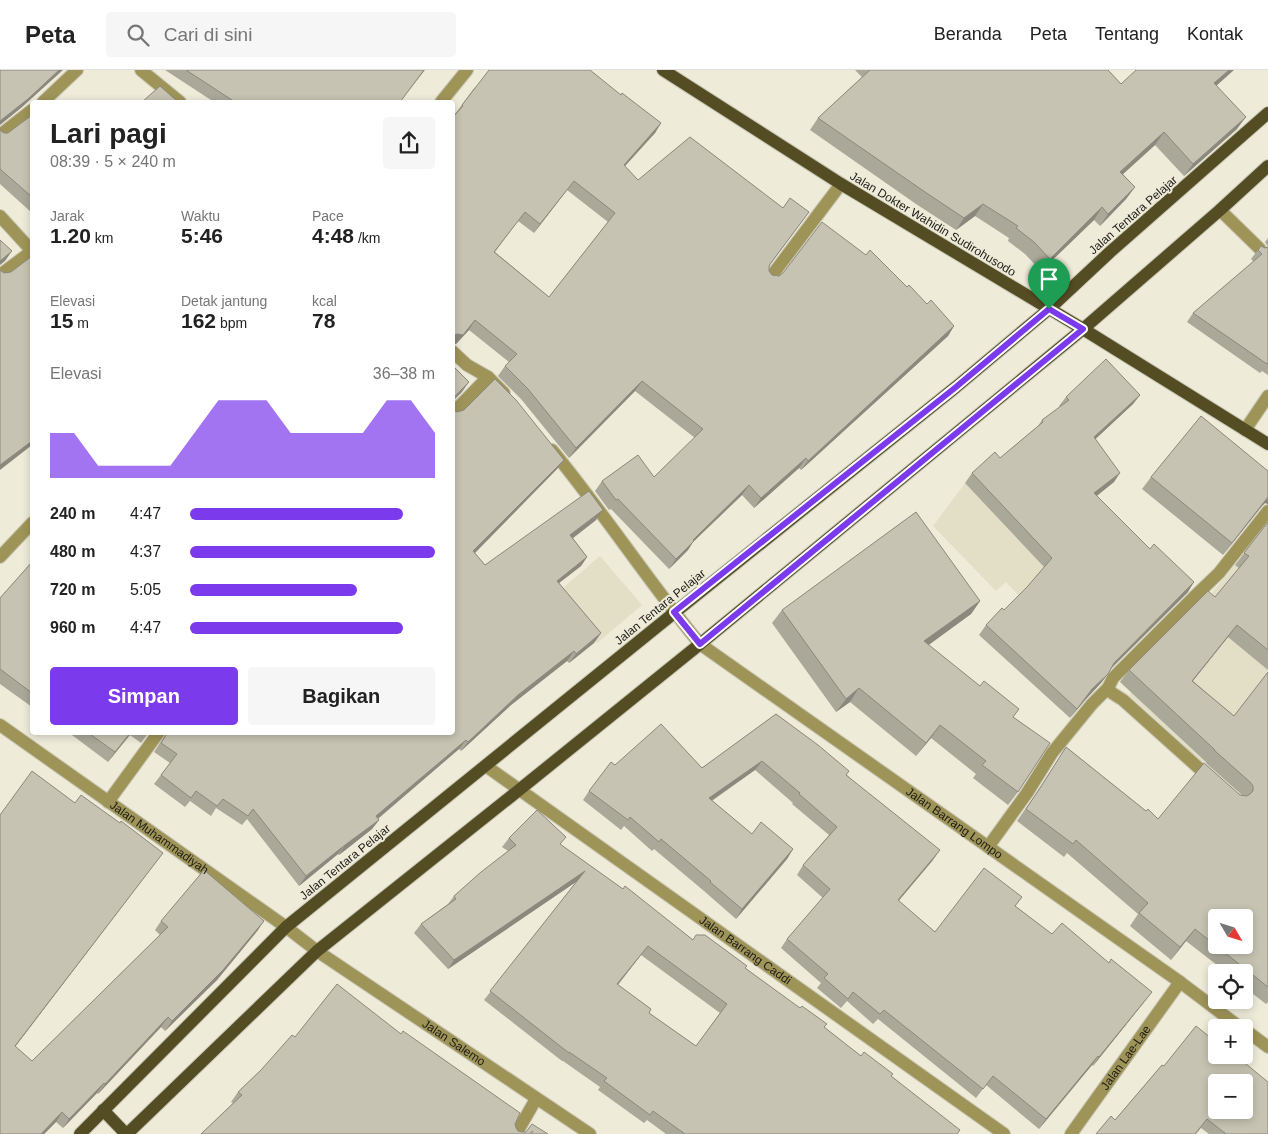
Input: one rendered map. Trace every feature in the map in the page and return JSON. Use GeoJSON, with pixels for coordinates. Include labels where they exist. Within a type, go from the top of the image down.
{"type":"FeatureCollection","features":[{"type":"Feature","properties":{"kind":"main road","name":"Jalan Dokter Wahidin Sudirohusodo"},"geometry":{"type":"LineString","coordinates":[[663,70],[841,184],[1083,329],[1268,444]]}},
{"type":"Feature","properties":{"kind":"main road","name":"Jalan Tentara Pelajar"},"geometry":{"type":"LineString","coordinates":[[80,1134],[286,927],[674,612],[956,387],[1049,309],[1110,252],[1268,113]]}},
{"type":"Feature","properties":{"kind":"main road"},"geometry":{"type":"LineString","coordinates":[[103,1110],[126,1134],[316,951],[700,644],[1083,329],[1268,166]]}},
{"type":"Feature","properties":{"kind":"street"},"geometry":{"type":"LineString","coordinates":[[45,100],[78,70]]}},
{"type":"Feature","properties":{"kind":"street"},"geometry":{"type":"LineString","coordinates":[[141,70],[178,100]]}},
{"type":"Feature","properties":{"kind":"street"},"geometry":{"type":"LineString","coordinates":[[443,100],[467,70]]}},
{"type":"Feature","properties":{"kind":"street"},"geometry":{"type":"LineString","coordinates":[[0,135],[30,112]]}},
{"type":"Feature","properties":{"kind":"street"},"geometry":{"type":"LineString","coordinates":[[770,278],[841,184]]}},
{"type":"Feature","properties":{"kind":"street"},"geometry":{"type":"LineString","coordinates":[[1220,210],[1260,248]]}},
{"type":"Feature","properties":{"kind":"street"},"geometry":{"type":"LineString","coordinates":[[0,216],[30,249]]}},
{"type":"Feature","properties":{"kind":"street"},"geometry":{"type":"LineString","coordinates":[[0,275],[30,252]]}},
{"type":"Feature","properties":{"kind":"street"},"geometry":{"type":"LineString","coordinates":[[455,354],[467,365],[488,377],[516,404]]}},
{"type":"Feature","properties":{"kind":"street"},"geometry":{"type":"LineString","coordinates":[[455,411],[488,377]]}},
{"type":"Feature","properties":{"kind":"street"},"geometry":{"type":"LineString","coordinates":[[1245,430],[1268,396]]}},
{"type":"Feature","properties":{"kind":"street","name":"Jalan Barrang Lompo"},"geometry":{"type":"LineString","coordinates":[[546,443],[584,489],[674,612],[700,644],[1231,1019]]}},
{"type":"Feature","properties":{"kind":"street"},"geometry":{"type":"LineString","coordinates":[[988,847],[1027,793],[1052,753],[1087,710],[1108,688],[1113,678],[1219,573],[1268,511]]}},
{"type":"Feature","properties":{"kind":"street"},"geometry":{"type":"LineString","coordinates":[[0,557],[30,525]]}},
{"type":"Feature","properties":{"kind":"street"},"geometry":{"type":"LineString","coordinates":[[1108,688],[1222,788]]}},
{"type":"Feature","properties":{"kind":"street","name":"Jalan Muhammadiyah"},"geometry":{"type":"LineString","coordinates":[[1,728],[286,927],[316,951]]}},
{"type":"Feature","properties":{"kind":"street"},"geometry":{"type":"LineString","coordinates":[[108,802],[157,735]]}},
{"type":"Feature","properties":{"kind":"street","name":"Jalan Barrang Caddi"},"geometry":{"type":"LineString","coordinates":[[486,766],[1004,1134]]}},
{"type":"Feature","properties":{"kind":"street","name":"Jalan Salemo"},"geometry":{"type":"LineString","coordinates":[[316,951],[590,1134]]}},
{"type":"Feature","properties":{"kind":"street","name":"Jalan Lae-Lae"},"geometry":{"type":"LineString","coordinates":[[1071,1134],[1180,982]]}},
{"type":"Feature","properties":{"kind":"street","name":"Jalan Barrang Lompo"},"geometry":{"type":"LineString","coordinates":[[1253,1036],[1268,1047]]}},
{"type":"Feature","properties":{"kind":"street"},"geometry":{"type":"LineString","coordinates":[[516,1134],[536,1099]]}},
{"type":"Feature","properties":{"kind":"shaded area"},"geometry":{"type":"Polygon","coordinates":[[[965,483],[1047,567],[1020,597],[1006,582],[996,591],[933,526],[965,483]]]}},
{"type":"Feature","properties":{"kind":"shaded area"},"geometry":{"type":"Polygon","coordinates":[[[1268,524],[1268,777],[1247,803],[1129,695],[1268,524]]]}},
{"type":"Feature","properties":{"kind":"shaded area"},"geometry":{"type":"Polygon","coordinates":[[[600,556],[642,605],[597,643],[556,594],[600,556]]]}},
{"type":"Feature","properties":{"kind":"building"},"geometry":{"type":"Polygon","coordinates":[[[0,70],[59,70],[28,99],[0,121],[0,70]]]}},
{"type":"Feature","properties":{"kind":"building"},"geometry":{"type":"Polygon","coordinates":[[[186,70],[424,70],[402,100],[232,100],[186,70]]]}},
{"type":"Feature","properties":{"kind":"building"},"geometry":{"type":"Polygon","coordinates":[[[489,70],[590,70],[661,123],[624,165],[638,180],[690,137],[783,208],[790,198],[809,212],[770,264],[769,271],[772,275],[779,276],[783,273],[822,222],[866,255],[870,250],[927,304],[931,300],[954,326],[808,461],[806,458],[761,498],[749,485],[676,559],[618,499],[616,500],[602,481],[638,455],[654,477],[703,429],[642,381],[576,448],[528,389],[505,366],[517,354],[475,320],[463,335],[455,335],[455,115],[489,70]],[[574,181],[540,224],[525,212],[494,252],[549,297],[615,213],[574,181]]]}},
{"type":"Feature","properties":{"kind":"building"},"geometry":{"type":"Polygon","coordinates":[[[870,70],[1108,70],[1121,84],[1136,70],[1229,70],[1214,83],[1246,117],[1193,164],[1164,132],[1120,172],[1135,187],[1108,214],[1102,207],[1050,259],[1034,242],[1016,228],[1018,226],[983,204],[964,218],[818,118],[870,70]]]}},
{"type":"Feature","properties":{"kind":"building"},"geometry":{"type":"Polygon","coordinates":[[[160,86],[176,100],[144,100],[160,86]]]}},
{"type":"Feature","properties":{"kind":"building"},"geometry":{"type":"Polygon","coordinates":[[[30,116],[30,195],[0,169],[0,129],[4,133],[8,133],[30,116]]]}},
{"type":"Feature","properties":{"kind":"building"},"geometry":{"type":"Polygon","coordinates":[[[0,240],[12,251],[0,261],[0,240]]]}},
{"type":"Feature","properties":{"kind":"building"},"geometry":{"type":"Polygon","coordinates":[[[1261,246],[1268,247],[1267,364],[1193,313],[1262,254],[1258,250],[1261,246]]]}},
{"type":"Feature","properties":{"kind":"building"},"geometry":{"type":"Polygon","coordinates":[[[30,258],[30,442],[0,465],[0,270],[4,273],[11,272],[30,258]]]}},
{"type":"Feature","properties":{"kind":"building"},"geometry":{"type":"Polygon","coordinates":[[[1106,359],[1140,395],[1094,437],[1120,473],[1094,493],[1150,549],[1154,544],[1194,582],[1114,663],[1108,674],[1092,689],[1077,709],[986,625],[1002,608],[1004,610],[1027,587],[1052,558],[972,473],[995,452],[1000,458],[1043,422],[1042,420],[1069,400],[1066,397],[1106,359]]]}},
{"type":"Feature","properties":{"kind":"building"},"geometry":{"type":"Polygon","coordinates":[[[455,368],[469,382],[455,396],[455,368]]]}},
{"type":"Feature","properties":{"kind":"building"},"geometry":{"type":"Polygon","coordinates":[[[495,379],[516,400],[564,460],[473,551],[485,565],[589,491],[603,510],[570,535],[587,557],[557,581],[601,633],[576,654],[574,651],[518,695],[468,742],[466,740],[376,816],[379,820],[306,876],[253,809],[248,816],[223,799],[217,806],[196,791],[191,798],[161,775],[177,754],[161,743],[166,735],[455,735],[455,411],[464,410],[495,379]]]}},
{"type":"Feature","properties":{"kind":"building"},"geometry":{"type":"Polygon","coordinates":[[[1201,416],[1268,471],[1268,497],[1232,543],[1151,477],[1201,416]]]}},
{"type":"Feature","properties":{"kind":"building"},"geometry":{"type":"Polygon","coordinates":[[[916,512],[980,601],[924,641],[980,686],[984,681],[1019,709],[1013,717],[1050,743],[1018,792],[982,765],[986,761],[940,725],[926,743],[859,688],[846,699],[782,610],[916,512]]]}},
{"type":"Feature","properties":{"kind":"building"},"geometry":{"type":"Polygon","coordinates":[[[1268,522],[1268,650],[1237,625],[1192,681],[1234,716],[1268,672],[1268,987],[1253,975],[1253,964],[1239,964],[1226,954],[1253,954],[1253,909],[1208,909],[1208,939],[1195,929],[1180,947],[1139,913],[1148,903],[1076,840],[1073,844],[1026,809],[1066,747],[1146,811],[1148,809],[1158,819],[1204,763],[1240,795],[1247,796],[1253,791],[1253,786],[1250,782],[1129,670],[1208,591],[1215,597],[1249,556],[1244,553],[1268,522]]]}},
{"type":"Feature","properties":{"kind":"building"},"geometry":{"type":"Polygon","coordinates":[[[30,564],[30,692],[0,669],[0,598],[30,564]]]}},
{"type":"Feature","properties":{"kind":"building"},"geometry":{"type":"Polygon","coordinates":[[[776,714],[818,745],[849,771],[846,775],[940,850],[898,900],[935,932],[984,868],[1022,897],[1015,906],[1052,934],[1062,923],[1109,963],[1111,959],[1152,992],[1046,1119],[993,1076],[983,1089],[884,1010],[880,1014],[853,992],[848,999],[824,978],[828,974],[787,939],[830,889],[803,865],[837,827],[762,761],[709,798],[752,834],[761,822],[793,849],[742,909],[661,839],[659,842],[630,817],[628,820],[589,791],[611,762],[615,765],[661,724],[702,768],[776,714]]]}},
{"type":"Feature","properties":{"kind":"building"},"geometry":{"type":"Polygon","coordinates":[[[91,735],[129,735],[115,752],[91,735]]]}},
{"type":"Feature","properties":{"kind":"building"},"geometry":{"type":"Polygon","coordinates":[[[32,771],[75,803],[81,795],[120,823],[121,821],[163,853],[15,1046],[32,1061],[168,927],[161,921],[204,870],[264,921],[223,970],[172,1021],[168,1017],[69,1119],[62,1112],[41,1134],[0,1134],[0,815],[32,771]]]}},
{"type":"Feature","properties":{"kind":"building"},"geometry":{"type":"Polygon","coordinates":[[[537,810],[566,837],[560,844],[623,889],[625,886],[693,940],[696,935],[705,935],[747,966],[745,968],[800,1008],[802,1006],[827,1024],[824,1027],[861,1056],[864,1052],[893,1074],[891,1076],[960,1130],[957,1134],[685,1134],[653,1111],[650,1115],[604,1081],[607,1078],[569,1053],[490,991],[585,871],[454,960],[421,924],[456,899],[454,896],[516,845],[509,838],[537,810]],[[648,946],[617,984],[651,1009],[649,1013],[696,1046],[727,1004],[648,946]]]}},
{"type":"Feature","properties":{"kind":"building"},"geometry":{"type":"Polygon","coordinates":[[[337,984],[401,1034],[403,1031],[520,1113],[515,1124],[518,1131],[526,1132],[532,1124],[548,1134],[531,1134],[533,1131],[529,1134],[201,1134],[242,1095],[238,1092],[261,1070],[292,1035],[295,1037],[337,984]]]}},
{"type":"Feature","properties":{"kind":"building"},"geometry":{"type":"Polygon","coordinates":[[[1196,1026],[1208,1036],[1208,1064],[1246,1064],[1268,1082],[1268,1134],[1226,1134],[1207,1119],[1195,1134],[1096,1134],[1111,1116],[1115,1120],[1162,1065],[1164,1066],[1196,1026]]]}},
{"type":"Feature","properties":{"kind":"route"},"geometry":{"type":"LineString","coordinates":[[1049,309],[1083,329],[700,644],[674,612],[956,387],[1049,309]]}}]}
